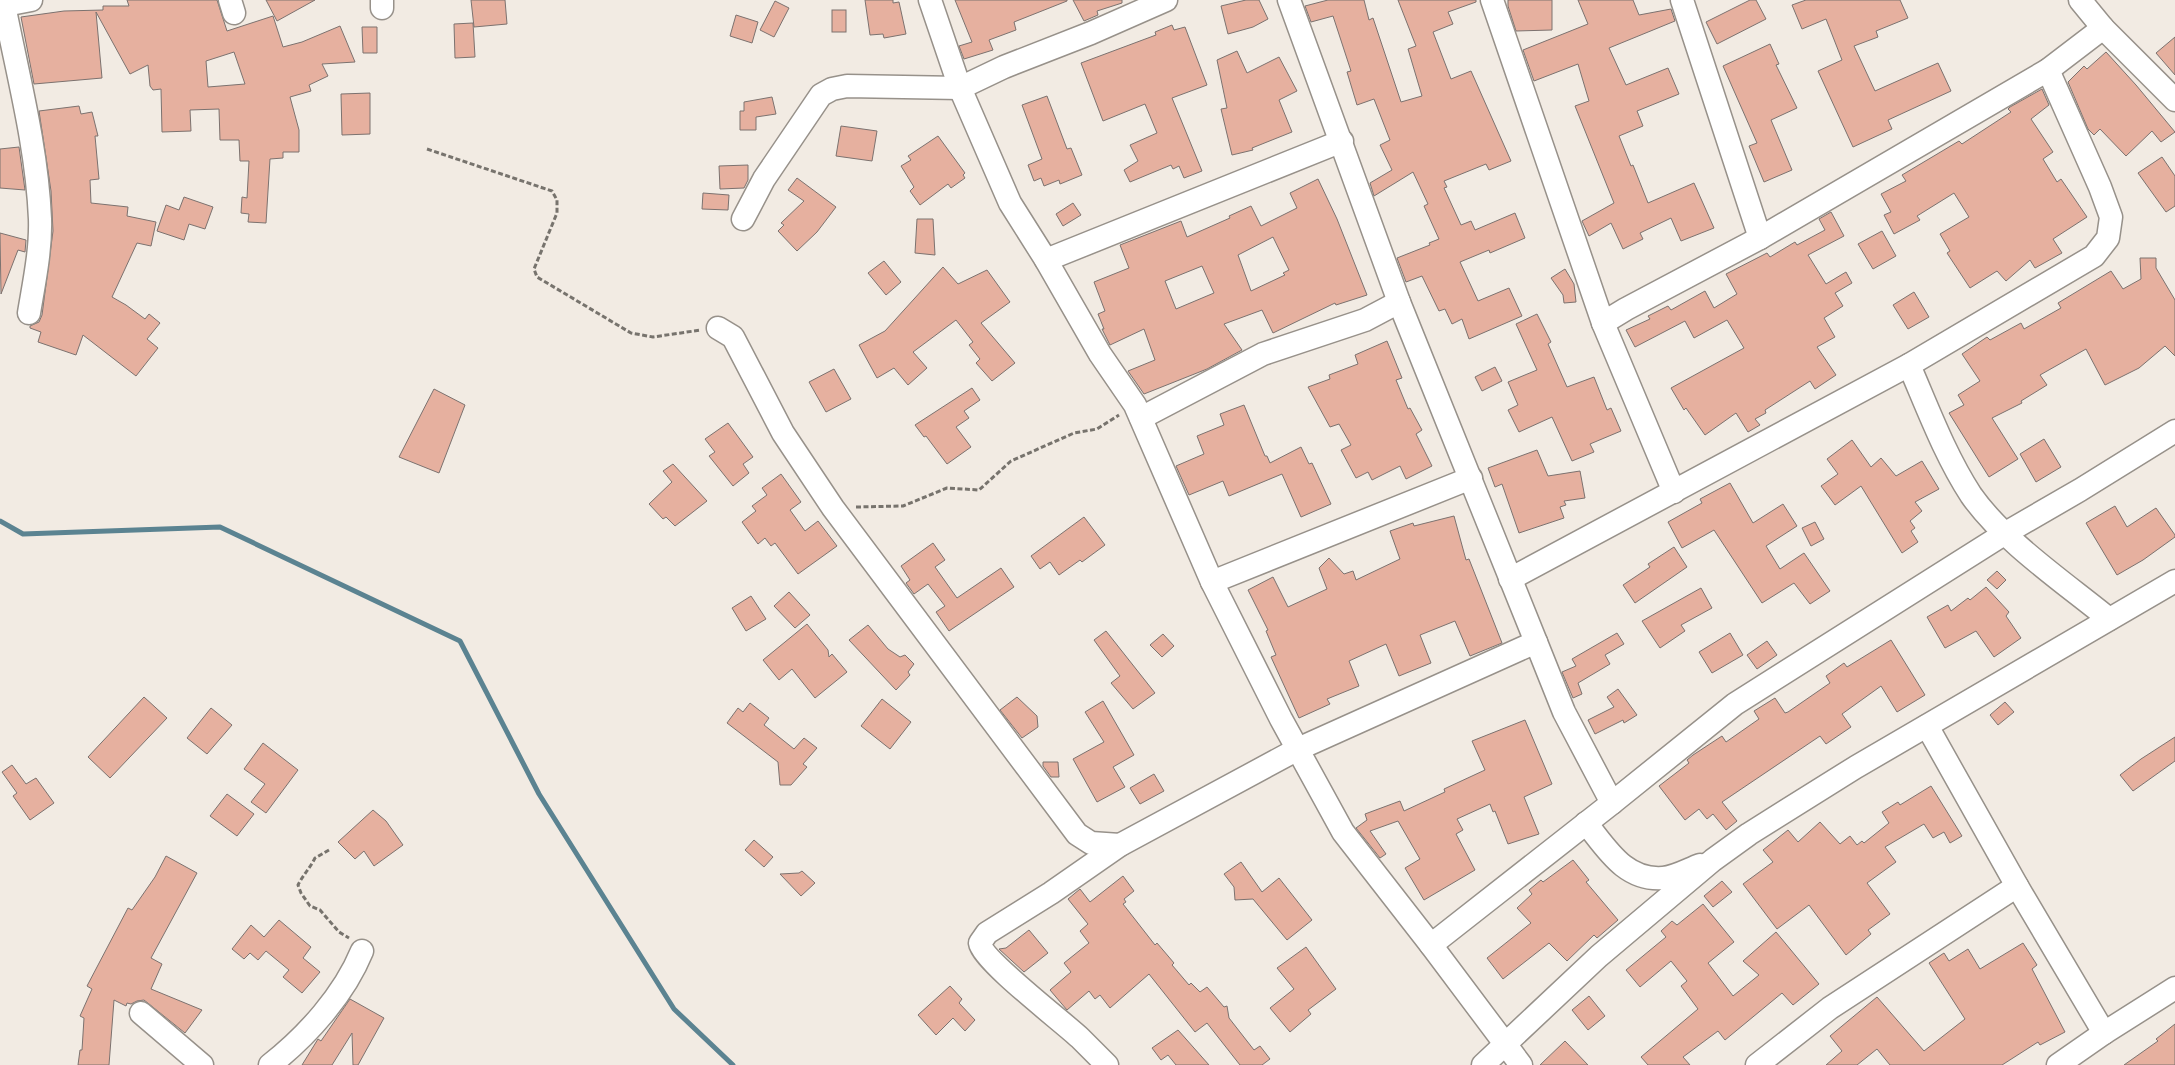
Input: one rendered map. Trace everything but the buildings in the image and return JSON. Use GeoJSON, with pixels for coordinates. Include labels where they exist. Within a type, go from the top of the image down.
{"type":"FeatureCollection","features":[{"type":"Feature","properties":{"kind":"street"},"geometry":{"type":"LineString","coordinates":[[28,313],[37,266],[40,220],[31,141],[2,6],[31,0]]}},
{"type":"Feature","properties":{"kind":"street"},"geometry":{"type":"LineString","coordinates":[[930,0],[960,88],[1010,202],[1100,354],[1138,412],[1212,582],[1343,832],[1521,1065]]}},
{"type":"Feature","properties":{"kind":"street"},"geometry":{"type":"LineString","coordinates":[[743,219],[764,179],[820,95],[832,89],[847,86],[960,88],[1004,67],[1091,34],[1166,0]]}},
{"type":"Feature","properties":{"kind":"street"},"geometry":{"type":"LineString","coordinates":[[1289,0],[1342,141],[1399,302],[1510,578],[1564,712],[1612,803]]}},
{"type":"Feature","properties":{"kind":"street"},"geometry":{"type":"LineString","coordinates":[[1492,0],[1603,323],[1674,492]]}},
{"type":"Feature","properties":{"kind":"street"},"geometry":{"type":"LineString","coordinates":[[1682,0],[1760,238]]}},
{"type":"Feature","properties":{"kind":"street"},"geometry":{"type":"LineString","coordinates":[[2080,0],[2103,28],[2175,100]]}},
{"type":"Feature","properties":{"kind":"street"},"geometry":{"type":"LineString","coordinates":[[1603,323],[1760,238],[2048,70],[2103,28]]}},
{"type":"Feature","properties":{"kind":"street"},"geometry":{"type":"LineString","coordinates":[[1510,578],[1909,365],[2094,256],[2108,238],[2111,217],[2100,187],[2048,70]]}},
{"type":"Feature","properties":{"kind":"street"},"geometry":{"type":"LineString","coordinates":[[1046,260],[1342,141]]}},
{"type":"Feature","properties":{"kind":"street"},"geometry":{"type":"LineString","coordinates":[[1138,412],[1263,354],[1365,320],[1399,302]]}},
{"type":"Feature","properties":{"kind":"street"},"geometry":{"type":"LineString","coordinates":[[718,328],[733,337],[783,433],[833,508],[1077,834],[1091,843],[1120,845]]}},
{"type":"Feature","properties":{"kind":"street"},"geometry":{"type":"LineString","coordinates":[[1909,365],[1940,438],[1972,495],[2004,534],[2109,619]]}},
{"type":"Feature","properties":{"kind":"street"},"geometry":{"type":"LineString","coordinates":[[1431,945],[1735,704],[2004,534],[2080,490],[2175,431]]}},
{"type":"Feature","properties":{"kind":"street"},"geometry":{"type":"LineString","coordinates":[[1212,582],[1471,478]]}},
{"type":"Feature","properties":{"kind":"street"},"geometry":{"type":"LineString","coordinates":[[1483,1065],[1599,956],[1713,860],[1766,824],[1927,726],[2175,580]]}},
{"type":"Feature","properties":{"kind":"street"},"geometry":{"type":"LineString","coordinates":[[1108,1065],[983,951],[980,943],[995,926],[1051,893],[1120,845],[1298,749],[1536,642]]}},
{"type":"Feature","properties":{"kind":"street"},"geometry":{"type":"LineString","coordinates":[[1927,726],[2017,886],[2104,1033]]}},
{"type":"Feature","properties":{"kind":"street"},"geometry":{"type":"LineString","coordinates":[[1586,823],[1619,864],[1637,876],[1664,878],[1713,860]]}},
{"type":"Feature","properties":{"kind":"street"},"geometry":{"type":"LineString","coordinates":[[1758,1065],[1830,1008],[2017,886]]}},
{"type":"Feature","properties":{"kind":"street"},"geometry":{"type":"LineString","coordinates":[[270,1065],[314,1024],[336,997],[356,966],[362,951]]}},
{"type":"Feature","properties":{"kind":"street"},"geometry":{"type":"LineString","coordinates":[[2058,1065],[2175,988]]}},
{"type":"Feature","properties":{"kind":"street"},"geometry":{"type":"LineString","coordinates":[[141,1013],[202,1065]]}},
{"type":"Feature","properties":{"kind":"path"},"geometry":{"type":"LineString","coordinates":[[427,149],[552,192],[557,200],[557,213],[534,269],[537,277],[552,287],[631,333],[653,337],[718,328]]}},
{"type":"Feature","properties":{"kind":"path"},"geometry":{"type":"LineString","coordinates":[[833,508],[903,506],[947,488],[979,490],[1011,461],[1074,433],[1097,429],[1138,412]]}},
{"type":"Feature","properties":{"kind":"path"},"geometry":{"type":"LineString","coordinates":[[329,850],[315,858],[298,885],[310,906],[320,910],[339,932],[362,951]]}},
{"type":"Feature","properties":{"kind":"waterway"},"geometry":{"type":"LineString","coordinates":[[0,521],[23,534],[220,527],[460,641],[539,794],[674,1009],[733,1065]]}}]}
